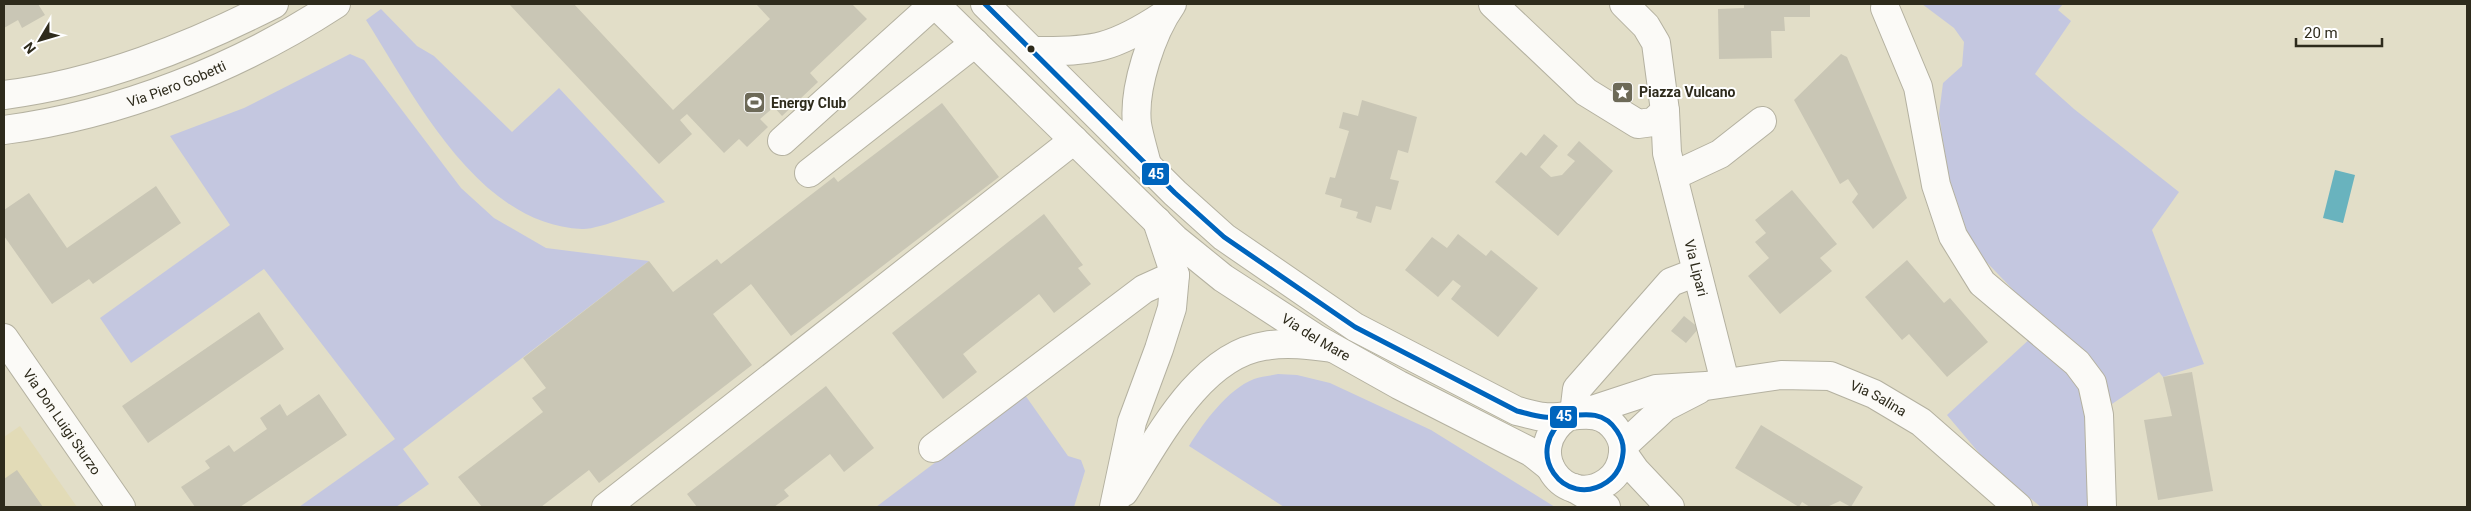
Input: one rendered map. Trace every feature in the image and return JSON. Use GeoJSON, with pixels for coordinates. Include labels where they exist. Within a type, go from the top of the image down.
{"type":"FeatureCollection","features":[{"type":"Feature","properties":{"kind":"main road"},"geometry":{"type":"LineString","coordinates":[[4,95],[36,91],[106,74],[178,48],[274,4]]}},
{"type":"Feature","properties":{"kind":"main road","name":"Via Piero Gobetti"},"geometry":{"type":"LineString","coordinates":[[4,130],[57,123],[98,112],[187,81],[294,29],[336,4]]}},
{"type":"Feature","properties":{"kind":"main road"},"geometry":{"type":"LineString","coordinates":[[782,142],[934,4]]}},
{"type":"Feature","properties":{"kind":"main road","name":"Via del Mare"},"geometry":{"type":"LineString","coordinates":[[934,4],[1175,239],[1223,278],[1332,348],[1399,385],[1531,452],[1550,467]]}},
{"type":"Feature","properties":{"kind":"main road","name":"Via del Mare"},"geometry":{"type":"LineString","coordinates":[[985,4],[1147,165],[1224,237],[1355,327],[1518,411],[1544,417],[1575,414]]}},
{"type":"Feature","properties":{"kind":"main road"},"geometry":{"type":"LineString","coordinates":[[1493,4],[1586,92],[1638,124],[1670,164],[1720,154],[1762,121]]}},
{"type":"Feature","properties":{"kind":"main road","name":"Via Lipari"},"geometry":{"type":"LineString","coordinates":[[1624,4],[1646,26],[1656,43],[1670,164],[1697,272],[1715,384]]}},
{"type":"Feature","properties":{"kind":"main road"},"geometry":{"type":"LineString","coordinates":[[1885,8],[1918,88],[1936,185],[1953,236],[1982,283],[2077,363],[2092,383],[2099,415],[2102,507]]}},
{"type":"Feature","properties":{"kind":"main road"},"geometry":{"type":"LineString","coordinates":[[1034,51],[1080,51],[1110,45],[1135,34],[1168,9]]}},
{"type":"Feature","properties":{"kind":"main road"},"geometry":{"type":"LineString","coordinates":[[1147,165],[1137,123],[1139,89],[1148,53],[1168,9]]}},
{"type":"Feature","properties":{"kind":"main road"},"geometry":{"type":"LineString","coordinates":[[809,173],[975,43]]}},
{"type":"Feature","properties":{"kind":"main road"},"geometry":{"type":"LineString","coordinates":[[1638,124],[1653,122],[1665,111]]}},
{"type":"Feature","properties":{"kind":"main road"},"geometry":{"type":"LineString","coordinates":[[606,507],[1074,140]]}},
{"type":"Feature","properties":{"kind":"main road"},"geometry":{"type":"LineString","coordinates":[[1115,506],[1132,422],[1159,350],[1172,308],[1174,275],[1157,221]]}},
{"type":"Feature","properties":{"kind":"main road"},"geometry":{"type":"LineString","coordinates":[[1575,414],[1577,389],[1671,282],[1697,272]]}},
{"type":"Feature","properties":{"kind":"main road"},"geometry":{"type":"LineString","coordinates":[[932,448],[1144,289],[1174,275]]}},
{"type":"Feature","properties":{"kind":"main road","name":"Via Don Luigi Sturzo"},"geometry":{"type":"LineString","coordinates":[[4,338],[121,507]]}},
{"type":"Feature","properties":{"kind":"main road"},"geometry":{"type":"LineString","coordinates":[[1115,506],[1171,419],[1207,375],[1220,365],[1234,355],[1263,346],[1297,343],[1332,348]]}},
{"type":"Feature","properties":{"kind":"main road","name":"Via Salina"},"geometry":{"type":"LineString","coordinates":[[1575,414],[1656,389],[1715,384],[1781,375],[1830,376],[1874,394],[1921,422],[2018,507]]}},
{"type":"Feature","properties":{"kind":"main road"},"geometry":{"type":"LineString","coordinates":[[1574,488],[1588,489],[1601,486],[1612,478],[1620,466],[1623,449],[1665,407],[1715,384]]}},
{"type":"Feature","properties":{"kind":"main road"},"geometry":{"type":"LineString","coordinates":[[1606,507],[1556,476],[1550,467],[1547,444],[1554,428],[1575,414],[1595,414],[1614,426],[1623,449],[1635,470],[1670,507]]}},
{"type":"Feature","properties":{"kind":"shaded area"},"geometry":{"type":"Polygon","coordinates":[[[1922,4],[2063,4],[2058,10],[2071,21],[2035,74],[2074,109],[2179,192],[2152,230],[2204,364],[2163,377],[2159,372],[2112,404],[2093,365],[2021,298],[1972,247],[1950,191],[1939,114],[1943,83],[1962,66],[1964,42],[1954,28],[1922,4]]]}},
{"type":"Feature","properties":{"kind":"shaded area"},"geometry":{"type":"Polygon","coordinates":[[[381,9],[417,46],[434,56],[512,132],[559,88],[665,202],[611,223],[582,229],[545,222],[511,205],[481,181],[453,152],[428,119],[366,20],[381,9]]]}},
{"type":"Feature","properties":{"kind":"shaded area"},"geometry":{"type":"Polygon","coordinates":[[[350,54],[364,60],[461,188],[494,218],[546,248],[649,261],[403,449],[429,484],[396,507],[299,507],[395,439],[264,269],[131,363],[100,318],[230,225],[170,136],[244,108],[350,54]]]}},
{"type":"Feature","properties":{"kind":"shaded area"},"geometry":{"type":"Polygon","coordinates":[[[2033,336],[2073,374],[2083,399],[2093,507],[2041,507],[1990,466],[1947,415],[2033,336]]]}},
{"type":"Feature","properties":{"kind":"shaded area"},"geometry":{"type":"Polygon","coordinates":[[[1278,374],[1297,375],[1330,383],[1431,430],[1555,507],[1284,507],[1189,446],[1209,417],[1235,390],[1254,379],[1278,374]]]}},
{"type":"Feature","properties":{"kind":"shaded area"},"geometry":{"type":"Polygon","coordinates":[[[1025,395],[1068,456],[1081,460],[1085,471],[1074,507],[876,507],[1025,395]]]}},
{"type":"Feature","properties":{"kind":"shaded area"},"geometry":{"type":"Polygon","coordinates":[[[20,426],[77,507],[4,507],[4,437],[20,426]]]}},
{"type":"Feature","properties":{"kind":"water"},"geometry":{"type":"Polygon","coordinates":[[[2335,170],[2355,175],[2343,223],[2323,218],[2335,170]]]}},
{"type":"Feature","properties":{"kind":"building"},"geometry":{"type":"Polygon","coordinates":[[[4,4],[38,4],[45,15],[22,28],[18,20],[4,28],[4,4]]]}},
{"type":"Feature","properties":{"kind":"building"},"geometry":{"type":"Polygon","coordinates":[[[509,4],[574,4],[673,110],[770,19],[756,4],[852,4],[867,19],[810,73],[818,82],[782,116],[774,107],[760,119],[768,127],[747,147],[739,139],[724,153],[687,114],[680,120],[692,134],[659,164],[509,4]]]}},
{"type":"Feature","properties":{"kind":"building"},"geometry":{"type":"Polygon","coordinates":[[[1744,4],[1810,4],[1810,17],[1784,17],[1785,31],[1771,31],[1772,58],[1719,59],[1718,9],[1744,8],[1744,4]]]}},
{"type":"Feature","properties":{"kind":"building"},"geometry":{"type":"Polygon","coordinates":[[[1841,54],[1847,57],[1907,198],[1873,229],[1852,202],[1858,194],[1848,179],[1840,184],[1794,100],[1841,54]]]}},
{"type":"Feature","properties":{"kind":"building"},"geometry":{"type":"Polygon","coordinates":[[[1362,100],[1417,117],[1408,153],[1398,150],[1390,179],[1399,181],[1391,210],[1376,206],[1371,223],[1356,218],[1358,212],[1340,207],[1342,199],[1325,194],[1330,177],[1335,178],[1349,131],[1339,128],[1343,112],[1358,116],[1362,100]]]}},
{"type":"Feature","properties":{"kind":"building"},"geometry":{"type":"Polygon","coordinates":[[[942,103],[999,177],[791,336],[751,284],[713,314],[752,365],[599,483],[589,470],[541,507],[482,507],[458,477],[543,412],[532,398],[546,388],[523,358],[649,261],[673,292],[717,259],[721,264],[834,177],[838,182],[942,103]]]}},
{"type":"Feature","properties":{"kind":"building"},"geometry":{"type":"Polygon","coordinates":[[[1544,134],[1558,146],[1540,167],[1551,177],[1562,175],[1575,161],[1567,155],[1579,141],[1613,171],[1558,236],[1495,182],[1521,152],[1526,156],[1544,134]]]}},
{"type":"Feature","properties":{"kind":"building"},"geometry":{"type":"Polygon","coordinates":[[[156,186],[181,223],[93,284],[89,279],[52,304],[4,236],[4,210],[29,193],[67,248],[156,186]]]}},
{"type":"Feature","properties":{"kind":"building"},"geometry":{"type":"Polygon","coordinates":[[[1792,190],[1837,244],[1820,258],[1832,271],[1780,314],[1748,276],[1769,258],[1755,242],[1766,233],[1755,220],[1792,190]]]}},
{"type":"Feature","properties":{"kind":"building"},"geometry":{"type":"Polygon","coordinates":[[[1044,214],[1083,265],[1078,268],[1091,284],[1054,313],[1039,294],[963,354],[977,372],[943,399],[892,333],[1044,214]]]}},
{"type":"Feature","properties":{"kind":"building"},"geometry":{"type":"Polygon","coordinates":[[[1458,234],[1486,256],[1491,250],[1538,288],[1498,337],[1451,299],[1461,286],[1453,280],[1438,297],[1405,270],[1432,237],[1447,248],[1458,234]]]}},
{"type":"Feature","properties":{"kind":"building"},"geometry":{"type":"Polygon","coordinates":[[[1907,260],[1944,303],[1950,298],[1988,342],[1947,377],[1909,334],[1902,340],[1865,297],[1907,260]]]}},
{"type":"Feature","properties":{"kind":"building"},"geometry":{"type":"Polygon","coordinates":[[[259,312],[284,349],[148,443],[122,406],[259,312]]]}},
{"type":"Feature","properties":{"kind":"building"},"geometry":{"type":"Polygon","coordinates":[[[1684,316],[1699,328],[1686,343],[1671,331],[1684,316]]]}},
{"type":"Feature","properties":{"kind":"building"},"geometry":{"type":"Polygon","coordinates":[[[2192,372],[2213,491],[2158,500],[2144,420],[2172,416],[2163,377],[2192,372]]]}},
{"type":"Feature","properties":{"kind":"building"},"geometry":{"type":"Polygon","coordinates":[[[826,386],[874,448],[844,472],[830,454],[784,490],[789,496],[774,507],[697,507],[687,494],[826,386]]]}},
{"type":"Feature","properties":{"kind":"building"},"geometry":{"type":"Polygon","coordinates":[[[319,394],[347,435],[240,507],[195,507],[181,487],[210,468],[205,461],[229,445],[234,452],[267,429],[260,418],[280,404],[287,416],[319,394]]]}},
{"type":"Feature","properties":{"kind":"building"},"geometry":{"type":"Polygon","coordinates":[[[1761,425],[1863,487],[1851,507],[1840,501],[1827,507],[1810,507],[1802,502],[1799,507],[1735,468],[1761,425]]]}},
{"type":"Feature","properties":{"kind":"building"},"geometry":{"type":"Polygon","coordinates":[[[17,470],[43,507],[4,507],[4,479],[17,470]]]}},
{"type":"Feature","properties":{"kind":"transit line","name":"45"},"geometry":{"type":"LineString","coordinates":[[985,4],[1175,193],[1224,237],[1355,327],[1517,411],[1544,417],[1593,415],[1602,417],[1610,422],[1620,436],[1623,450],[1618,469],[1607,482],[1591,489],[1576,489],[1563,483],[1554,473],[1548,460],[1548,446],[1554,431],[1567,417]]}},
{"type":"Feature","properties":{"kind":"place","name":"Piazza Vulcano"},"geometry":{"type":"Point","coordinates":[1623,92]}},
{"type":"Feature","properties":{"kind":"place","name":"Energy Club"},"geometry":{"type":"Point","coordinates":[755,103]}}]}
